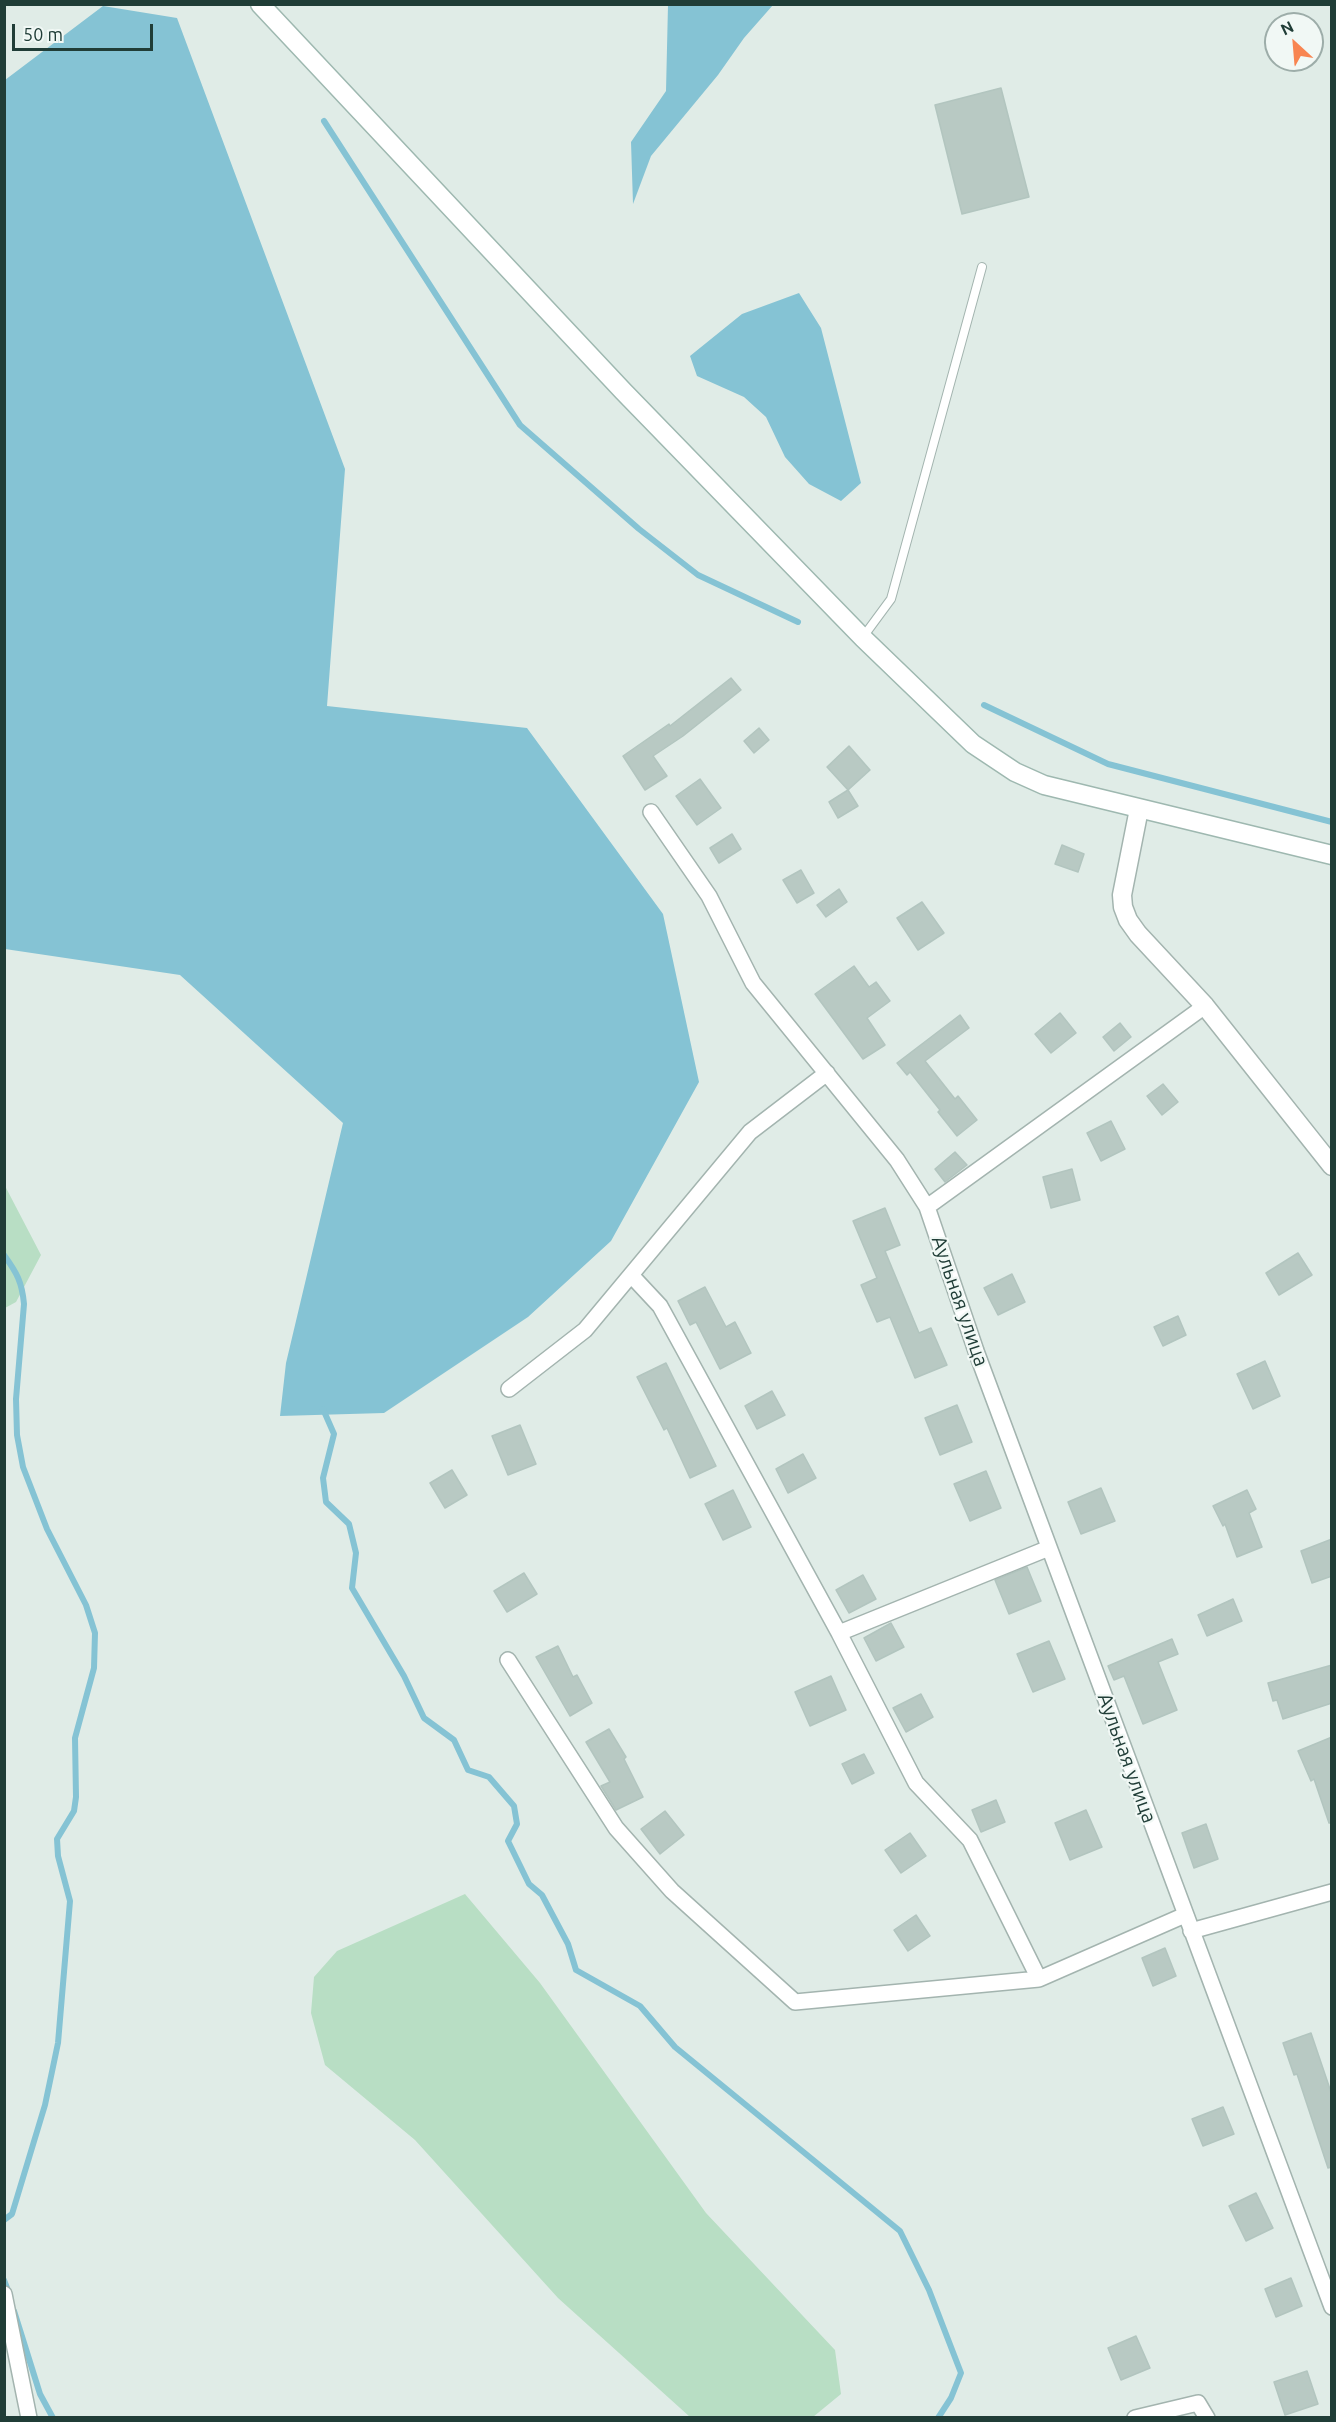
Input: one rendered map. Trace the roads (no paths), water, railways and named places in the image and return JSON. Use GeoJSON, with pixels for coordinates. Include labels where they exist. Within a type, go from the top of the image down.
{"type":"FeatureCollection","features":[{"type":"Feature","properties":{"kind":"main road"},"geometry":{"type":"LineString","coordinates":[[260,4],[623,391],[863,638],[953,726],[993,759],[1044,785],[1332,855]]}},
{"type":"Feature","properties":{"kind":"main road"},"geometry":{"type":"LineString","coordinates":[[1139,809],[1122,895],[1123,907],[1128,920],[1138,934],[1205,1006],[1332,1166]]}},
{"type":"Feature","properties":{"kind":"street","name":"Аульная улица"},"geometry":{"type":"LineString","coordinates":[[651,812],[709,896],[753,983],[897,1160],[927,1207],[976,1351],[1332,2307]]}},
{"type":"Feature","properties":{"kind":"street"},"geometry":{"type":"LineString","coordinates":[[927,1207],[1205,1006]]}},
{"type":"Feature","properties":{"kind":"street"},"geometry":{"type":"LineString","coordinates":[[509,1389],[585,1330],[750,1132],[826,1073]]}},
{"type":"Feature","properties":{"kind":"street"},"geometry":{"type":"LineString","coordinates":[[631,1275],[660,1306],[839,1633],[916,1783],[970,1840],[1039,1979]]}},
{"type":"Feature","properties":{"kind":"street"},"geometry":{"type":"LineString","coordinates":[[839,1633],[1049,1548]]}},
{"type":"Feature","properties":{"kind":"street"},"geometry":{"type":"LineString","coordinates":[[508,1660],[616,1828],[672,1892],[795,2002],[1039,1979],[1185,1915]]}},
{"type":"Feature","properties":{"kind":"street"},"geometry":{"type":"LineString","coordinates":[[1191,1931],[1332,1892]]}},
{"type":"Feature","properties":{"kind":"street"},"geometry":{"type":"LineString","coordinates":[[4,2294],[29,2418]]}},
{"type":"Feature","properties":{"kind":"street"},"geometry":{"type":"LineString","coordinates":[[1136,2418],[1198,2403],[1207,2418]]}},
{"type":"Feature","properties":{"kind":"lane"},"geometry":{"type":"LineString","coordinates":[[863,638],[891,599],[982,267]]}},
{"type":"Feature","properties":{"kind":"water"},"geometry":{"type":"Polygon","coordinates":[[[668,5],[773,5],[744,38],[718,75],[651,156],[633,204],[631,142],[666,91],[668,5]]]}},
{"type":"Feature","properties":{"kind":"water"},"geometry":{"type":"Polygon","coordinates":[[[103,6],[177,18],[345,469],[327,706],[527,728],[663,914],[699,1082],[611,1241],[528,1317],[384,1413],[280,1416],[286,1363],[343,1123],[180,975],[5,949],[5,80],[103,6]]]}},
{"type":"Feature","properties":{"kind":"water"},"geometry":{"type":"Polygon","coordinates":[[[799,293],[821,328],[861,483],[841,501],[809,484],[785,457],[766,417],[744,397],[697,376],[690,356],[742,314],[799,293]]]}},
{"type":"Feature","properties":{"kind":"waterway"},"geometry":{"type":"LineString","coordinates":[[324,121],[520,425],[639,529],[698,575],[798,622]]}},
{"type":"Feature","properties":{"kind":"waterway"},"geometry":{"type":"LineString","coordinates":[[984,705],[1108,764],[1332,822]]}},
{"type":"Feature","properties":{"kind":"waterway"},"geometry":{"type":"LineString","coordinates":[[4,1255],[18,1278],[24,1304],[16,1399],[17,1435],[23,1467],[47,1529],[86,1605],[95,1633],[94,1668],[75,1738],[76,1797],[74,1811],[57,1839],[58,1856],[70,1901],[58,2043],[45,2105],[12,2214],[4,2220]]}},
{"type":"Feature","properties":{"kind":"waterway"},"geometry":{"type":"LineString","coordinates":[[323,1409],[334,1434],[323,1478],[326,1502],[349,1524],[356,1553],[352,1588],[404,1676],[424,1718],[454,1740],[468,1770],[489,1777],[514,1806],[517,1824],[508,1841],[529,1884],[542,1895],[568,1944],[576,1970],[640,2006],[675,2047],[900,2231],[929,2290],[961,2373],[951,2398],[938,2418]]}},
{"type":"Feature","properties":{"kind":"waterway"},"geometry":{"type":"LineString","coordinates":[[4,2280],[9,2293]]}},
{"type":"Feature","properties":{"kind":"waterway"},"geometry":{"type":"LineString","coordinates":[[14,2311],[40,2394],[53,2418]]}}]}
